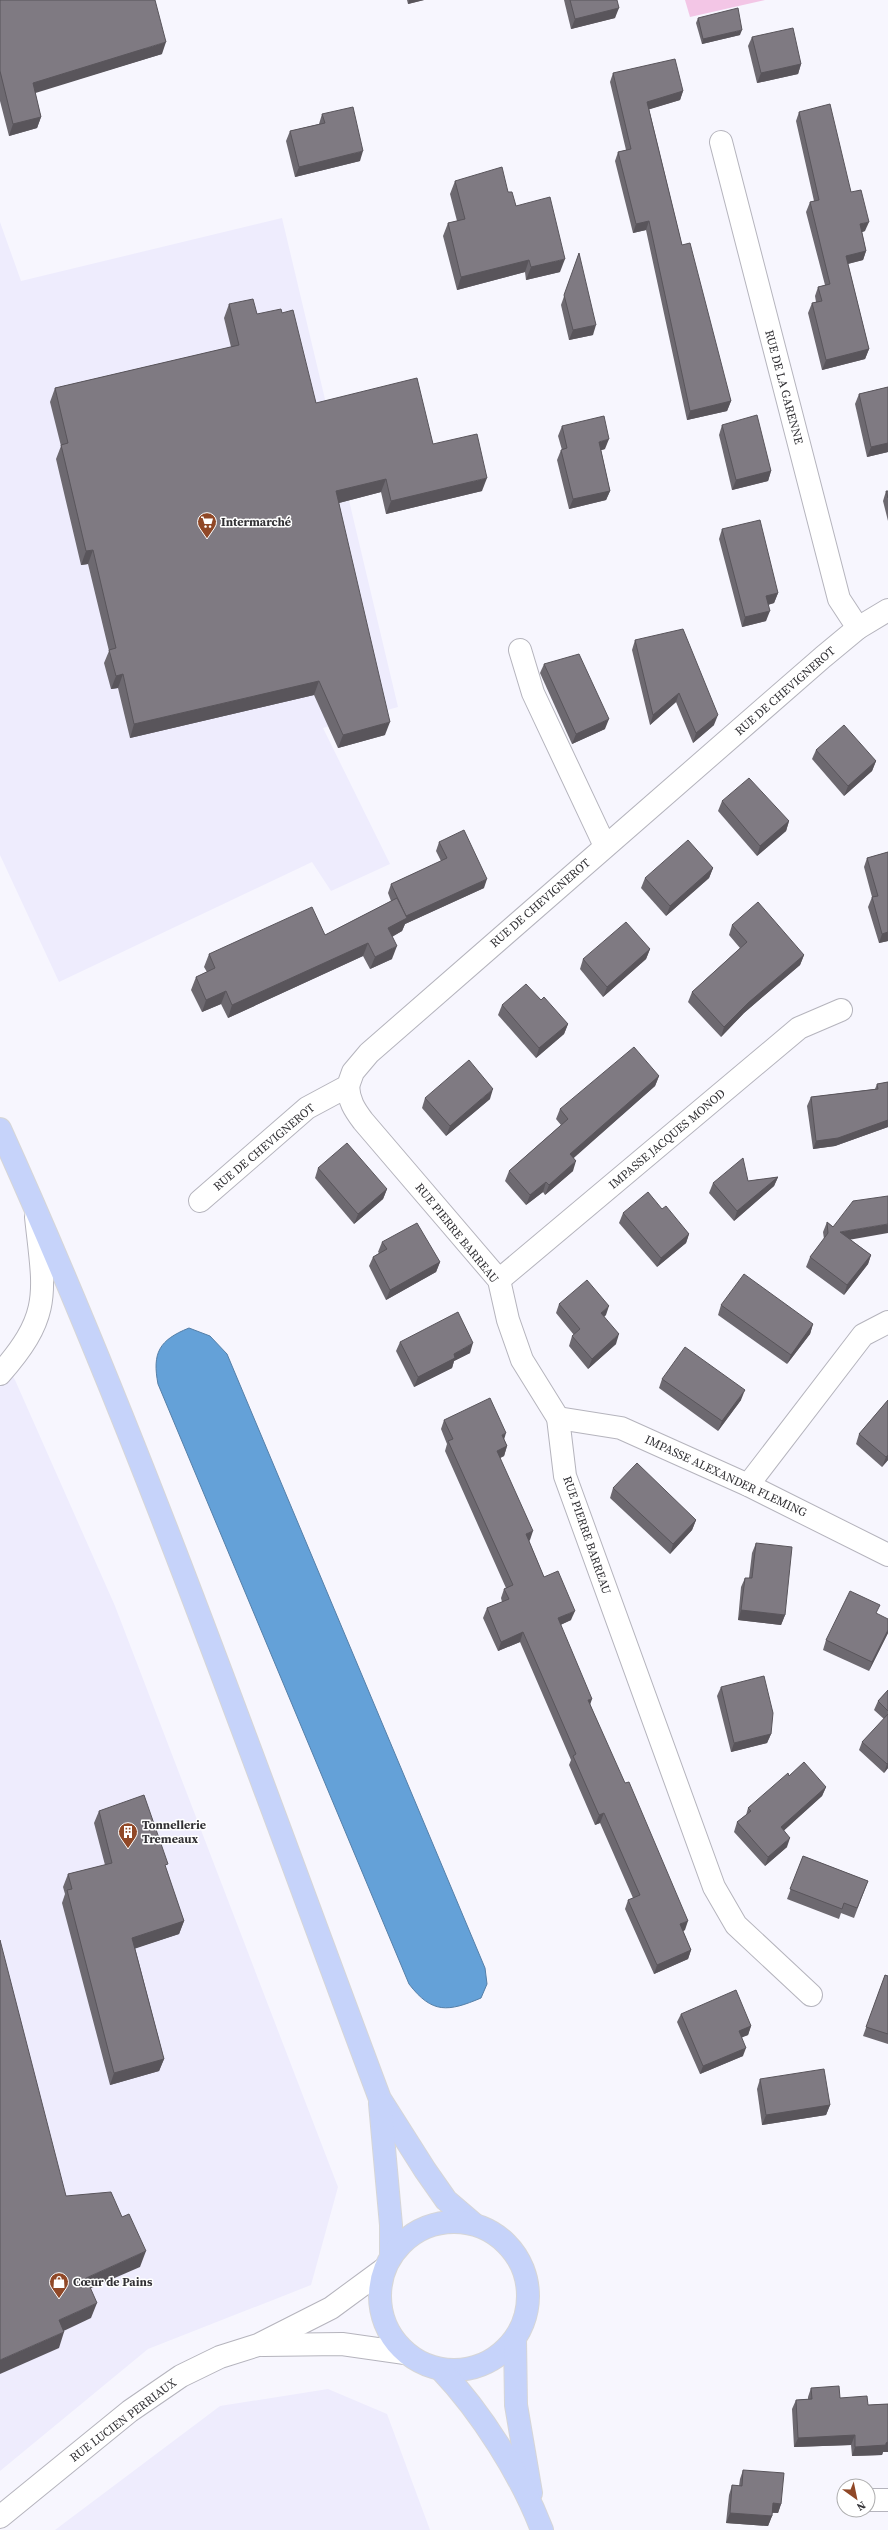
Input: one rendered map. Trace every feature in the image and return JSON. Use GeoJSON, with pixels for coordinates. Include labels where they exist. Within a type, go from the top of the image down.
{"type":"FeatureCollection","features":[{"type":"Feature","properties":{"kind":"main road"},"geometry":{"type":"LineString","coordinates":[[0,1129],[83,1316],[136,1449],[380,2099],[424,2170],[442,2194],[474,2224]]}},
{"type":"Feature","properties":{"kind":"main road"},"geometry":{"type":"LineString","coordinates":[[380,2099],[392,2225],[388,2262],[379,2291],[381,2314],[390,2335],[405,2353],[422,2364],[441,2370],[469,2369],[495,2359],[515,2339],[524,2322],[529,2303],[528,2283],[522,2264],[510,2246],[494,2232],[474,2224],[451,2221],[427,2226],[407,2238],[388,2262]]}},
{"type":"Feature","properties":{"kind":"main road"},"geometry":{"type":"LineString","coordinates":[[515,2339],[516,2406],[533,2506]]}},
{"type":"Feature","properties":{"kind":"main road"},"geometry":{"type":"LineString","coordinates":[[441,2370],[482,2419],[533,2506],[542,2530]]}},
{"type":"Feature","properties":{"kind":"street","name":"RUE DE LA GARENNE"},"geometry":{"type":"LineString","coordinates":[[721,142],[839,599],[858,628]]}},
{"type":"Feature","properties":{"kind":"street","name":"RUE DE CHEVIGNEROT"},"geometry":{"type":"LineString","coordinates":[[200,1201],[307,1108],[348,1086],[353,1072],[369,1053],[605,846],[858,628],[888,610]]}},
{"type":"Feature","properties":{"kind":"street"},"geometry":{"type":"LineString","coordinates":[[520,650],[533,693],[605,846]]}},
{"type":"Feature","properties":{"kind":"street","name":"IMPASSE JACQUES MONOD"},"geometry":{"type":"LineString","coordinates":[[499,1280],[799,1028],[841,1010]]}},
{"type":"Feature","properties":{"kind":"street","name":"RUE PIERRE BARREAU"},"geometry":{"type":"LineString","coordinates":[[348,1086],[349,1098],[363,1121],[499,1280],[508,1320],[522,1360],[558,1418],[565,1476],[714,1887],[736,1925],[811,1995]]}},
{"type":"Feature","properties":{"kind":"street"},"geometry":{"type":"LineString","coordinates":[[0,1374],[19,1352],[33,1331],[43,1296],[35,1206]]}},
{"type":"Feature","properties":{"kind":"street"},"geometry":{"type":"LineString","coordinates":[[748,1484],[863,1335],[888,1322]]}},
{"type":"Feature","properties":{"kind":"street","name":"IMPASSE ALEXANDER FLEMING"},"geometry":{"type":"LineString","coordinates":[[558,1418],[621,1428],[748,1484],[888,1555]]}},
{"type":"Feature","properties":{"kind":"street","name":"RUE LUCIEN PERRIAUX"},"geometry":{"type":"LineString","coordinates":[[0,2517],[130,2412],[181,2376],[220,2357],[258,2345],[330,2308],[388,2262]]}},
{"type":"Feature","properties":{"kind":"street","name":"RUE LUCIEN PERRIAUX"},"geometry":{"type":"LineString","coordinates":[[258,2345],[342,2344],[405,2353]]}},
{"type":"Feature","properties":{"kind":"street"},"geometry":{"type":"LineString","coordinates":[[876,2500],[888,2500]]}},
{"type":"Feature","properties":{"kind":"shaded area"},"geometry":{"type":"Polygon","coordinates":[[[685,0],[765,0],[690,17],[685,0]]]}},
{"type":"Feature","properties":{"kind":"shaded area"},"geometry":{"type":"Polygon","coordinates":[[[282,218],[398,707],[323,728],[390,864],[331,891],[312,862],[59,982],[0,855],[0,222],[21,281],[282,218]]]}},
{"type":"Feature","properties":{"kind":"shaded area"},"geometry":{"type":"Polygon","coordinates":[[[0,1356],[15,1380],[115,1606],[338,2187],[311,2285],[148,2349],[0,2471],[0,1356]]]}},
{"type":"Feature","properties":{"kind":"shaded area"},"geometry":{"type":"Polygon","coordinates":[[[328,2389],[387,2414],[430,2530],[55,2530],[220,2406],[328,2389]]]}},
{"type":"Feature","properties":{"kind":"water"},"geometry":{"type":"Polygon","coordinates":[[[189,1328],[210,1336],[227,1354],[485,1968],[487,1984],[481,1998],[459,2006],[441,2008],[425,2001],[409,1984],[158,1384],[156,1364],[160,1349],[171,1337],[189,1328]]]}},
{"type":"Feature","properties":{"kind":"building"},"geometry":{"type":"Polygon","coordinates":[[[0,0],[155,0],[166,42],[33,83],[41,117],[13,124],[0,71],[0,0]]]}},
{"type":"Feature","properties":{"kind":"building"},"geometry":{"type":"Polygon","coordinates":[[[570,0],[617,0],[619,8],[575,19],[570,0]]]}},
{"type":"Feature","properties":{"kind":"building"},"geometry":{"type":"Polygon","coordinates":[[[738,8],[742,30],[703,39],[698,18],[738,8]]]}},
{"type":"Feature","properties":{"kind":"building"},"geometry":{"type":"Polygon","coordinates":[[[793,28],[801,64],[761,73],[752,37],[793,28]]]}},
{"type":"Feature","properties":{"kind":"building"},"geometry":{"type":"Polygon","coordinates":[[[675,59],[683,91],[647,102],[682,245],[690,243],[731,401],[690,411],[649,221],[636,224],[618,152],[631,149],[613,73],[675,59]]]}},
{"type":"Feature","properties":{"kind":"building"},"geometry":{"type":"Polygon","coordinates":[[[830,104],[851,192],[861,190],[869,222],[860,224],[866,251],[846,256],[869,349],[826,360],[812,303],[822,301],[818,287],[830,284],[810,202],[819,200],[799,112],[830,104]]]}},
{"type":"Feature","properties":{"kind":"building"},"geometry":{"type":"Polygon","coordinates":[[[353,107],[363,151],[299,167],[290,131],[325,123],[322,114],[353,107]]]}},
{"type":"Feature","properties":{"kind":"building"},"geometry":{"type":"Polygon","coordinates":[[[502,167],[508,192],[512,192],[516,206],[550,197],[565,259],[531,267],[529,260],[461,277],[448,223],[465,219],[455,181],[502,167]]]}},
{"type":"Feature","properties":{"kind":"building"},"geometry":{"type":"Polygon","coordinates":[[[579,253],[596,325],[573,330],[564,295],[579,253]]]}},
{"type":"Feature","properties":{"kind":"building","name":"Intermarché"},"geometry":{"type":"Polygon","coordinates":[[[253,299],[257,314],[281,309],[282,313],[293,310],[316,403],[417,378],[433,444],[477,434],[487,478],[391,501],[386,479],[336,491],[390,722],[343,735],[319,681],[134,724],[123,674],[116,676],[109,650],[116,648],[93,550],[86,551],[61,445],[68,443],[55,388],[239,345],[229,304],[253,299]]]}},
{"type":"Feature","properties":{"kind":"building"},"geometry":{"type":"Polygon","coordinates":[[[888,387],[888,443],[871,447],[859,394],[888,387]]]}},
{"type":"Feature","properties":{"kind":"building"},"geometry":{"type":"Polygon","coordinates":[[[757,415],[771,471],[736,480],[722,425],[757,415]]]}},
{"type":"Feature","properties":{"kind":"building"},"geometry":{"type":"Polygon","coordinates":[[[604,416],[609,439],[599,442],[610,491],[573,499],[561,450],[567,448],[562,426],[604,416]]]}},
{"type":"Feature","properties":{"kind":"building"},"geometry":{"type":"Polygon","coordinates":[[[760,520],[778,593],[766,596],[770,611],[745,617],[722,529],[760,520]]]}},
{"type":"Feature","properties":{"kind":"building"},"geometry":{"type":"Polygon","coordinates":[[[683,629],[718,715],[696,733],[679,693],[653,715],[635,640],[683,629]]]}},
{"type":"Feature","properties":{"kind":"building"},"geometry":{"type":"Polygon","coordinates":[[[579,654],[609,719],[576,734],[544,664],[579,654]]]}},
{"type":"Feature","properties":{"kind":"building"},"geometry":{"type":"Polygon","coordinates":[[[844,725],[876,761],[848,786],[816,750],[844,725]]]}},
{"type":"Feature","properties":{"kind":"building"},"geometry":{"type":"Polygon","coordinates":[[[749,778],[789,821],[760,846],[722,801],[749,778]]]}},
{"type":"Feature","properties":{"kind":"building"},"geometry":{"type":"Polygon","coordinates":[[[464,830],[487,879],[406,916],[391,884],[447,858],[439,842],[464,830]]]}},
{"type":"Feature","properties":{"kind":"building"},"geometry":{"type":"Polygon","coordinates":[[[688,840],[713,868],[670,906],[645,878],[688,840]]]}},
{"type":"Feature","properties":{"kind":"building"},"geometry":{"type":"Polygon","coordinates":[[[888,852],[888,932],[882,934],[872,897],[878,896],[867,858],[888,852]]]}},
{"type":"Feature","properties":{"kind":"building"},"geometry":{"type":"Polygon","coordinates":[[[397,898],[407,918],[388,928],[397,946],[375,957],[368,943],[232,1005],[226,991],[206,1000],[196,977],[215,968],[209,954],[312,907],[325,935],[397,898]]]}},
{"type":"Feature","properties":{"kind":"building"},"geometry":{"type":"Polygon","coordinates":[[[758,902],[804,955],[748,1003],[724,1027],[692,992],[747,942],[732,925],[758,902]]]}},
{"type":"Feature","properties":{"kind":"building"},"geometry":{"type":"Polygon","coordinates":[[[626,922],[650,949],[607,987],[583,959],[626,922]]]}},
{"type":"Feature","properties":{"kind":"building"},"geometry":{"type":"Polygon","coordinates":[[[526,984],[541,1000],[544,997],[568,1024],[539,1048],[502,1005],[526,984]]]}},
{"type":"Feature","properties":{"kind":"building"},"geometry":{"type":"Polygon","coordinates":[[[634,1047],[659,1076],[570,1154],[576,1161],[549,1185],[546,1182],[530,1195],[509,1171],[568,1119],[560,1109],[634,1047]]]}},
{"type":"Feature","properties":{"kind":"building"},"geometry":{"type":"Polygon","coordinates":[[[469,1060],[493,1089],[450,1126],[425,1098],[469,1060]]]}},
{"type":"Feature","properties":{"kind":"building"},"geometry":{"type":"Polygon","coordinates":[[[888,1082],[888,1120],[838,1138],[816,1141],[811,1097],[878,1089],[877,1084],[888,1082]]]}},
{"type":"Feature","properties":{"kind":"building"},"geometry":{"type":"Polygon","coordinates":[[[347,1143],[387,1189],[358,1214],[318,1168],[347,1143]]]}},
{"type":"Feature","properties":{"kind":"building"},"geometry":{"type":"Polygon","coordinates":[[[743,1158],[748,1181],[778,1177],[737,1211],[713,1183],[743,1158]]]}},
{"type":"Feature","properties":{"kind":"building"},"geometry":{"type":"Polygon","coordinates":[[[648,1192],[662,1209],[666,1206],[689,1234],[661,1258],[623,1213],[648,1192]]]}},
{"type":"Feature","properties":{"kind":"building"},"geometry":{"type":"Polygon","coordinates":[[[888,1196],[888,1224],[840,1232],[871,1255],[847,1285],[810,1257],[828,1233],[827,1222],[833,1227],[853,1201],[888,1196]]]}},
{"type":"Feature","properties":{"kind":"building"},"geometry":{"type":"Polygon","coordinates":[[[417,1223],[440,1262],[390,1290],[373,1257],[387,1249],[382,1242],[417,1223]]]}},
{"type":"Feature","properties":{"kind":"building"},"geometry":{"type":"Polygon","coordinates":[[[744,1274],[813,1324],[791,1355],[721,1305],[744,1274]]]}},
{"type":"Feature","properties":{"kind":"building"},"geometry":{"type":"Polygon","coordinates":[[[587,1280],[609,1306],[601,1313],[619,1334],[592,1359],[572,1336],[580,1329],[559,1304],[587,1280]]]}},
{"type":"Feature","properties":{"kind":"building"},"geometry":{"type":"Polygon","coordinates":[[[458,1312],[473,1343],[454,1354],[455,1358],[418,1377],[400,1342],[458,1312]]]}},
{"type":"Feature","properties":{"kind":"building"},"geometry":{"type":"Polygon","coordinates":[[[685,1347],[745,1390],[722,1421],[662,1379],[685,1347]]]}},
{"type":"Feature","properties":{"kind":"building"},"geometry":{"type":"Polygon","coordinates":[[[490,1398],[506,1433],[502,1435],[507,1446],[497,1451],[533,1531],[526,1534],[544,1577],[558,1571],[575,1611],[558,1618],[592,1699],[588,1700],[625,1783],[629,1782],[688,1921],[680,1924],[691,1950],[657,1965],[628,1900],[640,1895],[604,1813],[599,1815],[573,1756],[576,1754],[523,1632],[501,1642],[487,1608],[509,1599],[504,1589],[513,1585],[448,1441],[453,1439],[444,1420],[490,1398]]]}},
{"type":"Feature","properties":{"kind":"building"},"geometry":{"type":"Polygon","coordinates":[[[888,1400],[888,1455],[886,1457],[859,1434],[888,1400]]]}},
{"type":"Feature","properties":{"kind":"building"},"geometry":{"type":"Polygon","coordinates":[[[637,1463],[696,1520],[673,1544],[613,1488],[637,1463]]]}},
{"type":"Feature","properties":{"kind":"building"},"geometry":{"type":"Polygon","coordinates":[[[756,1543],[792,1547],[785,1615],[741,1610],[745,1578],[752,1578],[756,1543]]]}},
{"type":"Feature","properties":{"kind":"building"},"geometry":{"type":"Polygon","coordinates":[[[850,1591],[880,1605],[876,1613],[888,1619],[888,1630],[872,1662],[826,1640],[850,1591]]]}},
{"type":"Feature","properties":{"kind":"building"},"geometry":{"type":"Polygon","coordinates":[[[764,1676],[773,1713],[771,1734],[734,1743],[721,1687],[764,1676]]]}},
{"type":"Feature","properties":{"kind":"building"},"geometry":{"type":"Polygon","coordinates":[[[888,1690],[888,1711],[878,1701],[888,1690]]]}},
{"type":"Feature","properties":{"kind":"building"},"geometry":{"type":"Polygon","coordinates":[[[888,1714],[888,1763],[887,1764],[862,1742],[888,1714]]]}},
{"type":"Feature","properties":{"kind":"building"},"geometry":{"type":"Polygon","coordinates":[[[804,1762],[826,1787],[781,1827],[790,1838],[768,1857],[737,1822],[751,1811],[748,1808],[788,1773],[789,1776],[804,1762]]]}},
{"type":"Feature","properties":{"kind":"building"},"geometry":{"type":"Polygon","coordinates":[[[144,1795],[168,1864],[165,1865],[184,1921],[132,1938],[164,2059],[114,2073],[67,1890],[72,1889],[68,1874],[112,1863],[99,1811],[144,1795]]]}},
{"type":"Feature","properties":{"kind":"building"},"geometry":{"type":"Polygon","coordinates":[[[803,1856],[868,1881],[857,1908],[844,1903],[842,1909],[790,1889],[803,1856]]]}},
{"type":"Feature","properties":{"kind":"building"},"geometry":{"type":"Polygon","coordinates":[[[0,1940],[66,2196],[111,2192],[122,2217],[129,2214],[146,2251],[86,2278],[97,2303],[59,2320],[64,2332],[0,2360],[0,1940]]]}},
{"type":"Feature","properties":{"kind":"building"},"geometry":{"type":"Polygon","coordinates":[[[885,1975],[888,1976],[888,2034],[866,2027],[885,1975]]]}},
{"type":"Feature","properties":{"kind":"building"},"geometry":{"type":"Polygon","coordinates":[[[736,1990],[751,2026],[739,2031],[746,2048],[703,2066],[681,2014],[736,1990]]]}},
{"type":"Feature","properties":{"kind":"building"},"geometry":{"type":"Polygon","coordinates":[[[824,2069],[830,2105],[766,2115],[760,2079],[824,2069]]]}},
{"type":"Feature","properties":{"kind":"building"},"geometry":{"type":"Polygon","coordinates":[[[839,2386],[840,2398],[867,2396],[868,2405],[888,2404],[888,2442],[886,2445],[855,2447],[855,2435],[798,2438],[796,2400],[812,2399],[811,2388],[839,2386]]]}},
{"type":"Feature","properties":{"kind":"building"},"geometry":{"type":"Polygon","coordinates":[[[743,2470],[784,2473],[781,2504],[773,2503],[772,2516],[730,2513],[732,2485],[742,2486],[743,2470]]]}},
{"type":"Feature","properties":{"kind":"place","name":"Intermarché"},"geometry":{"type":"Point","coordinates":[207,539]}},
{"type":"Feature","properties":{"kind":"place","name":"Tonnellerie Tremeaux"},"geometry":{"type":"Point","coordinates":[128,1849]}},
{"type":"Feature","properties":{"kind":"place","name":"Cœur de Pains"},"geometry":{"type":"Point","coordinates":[59,2299]}}]}
